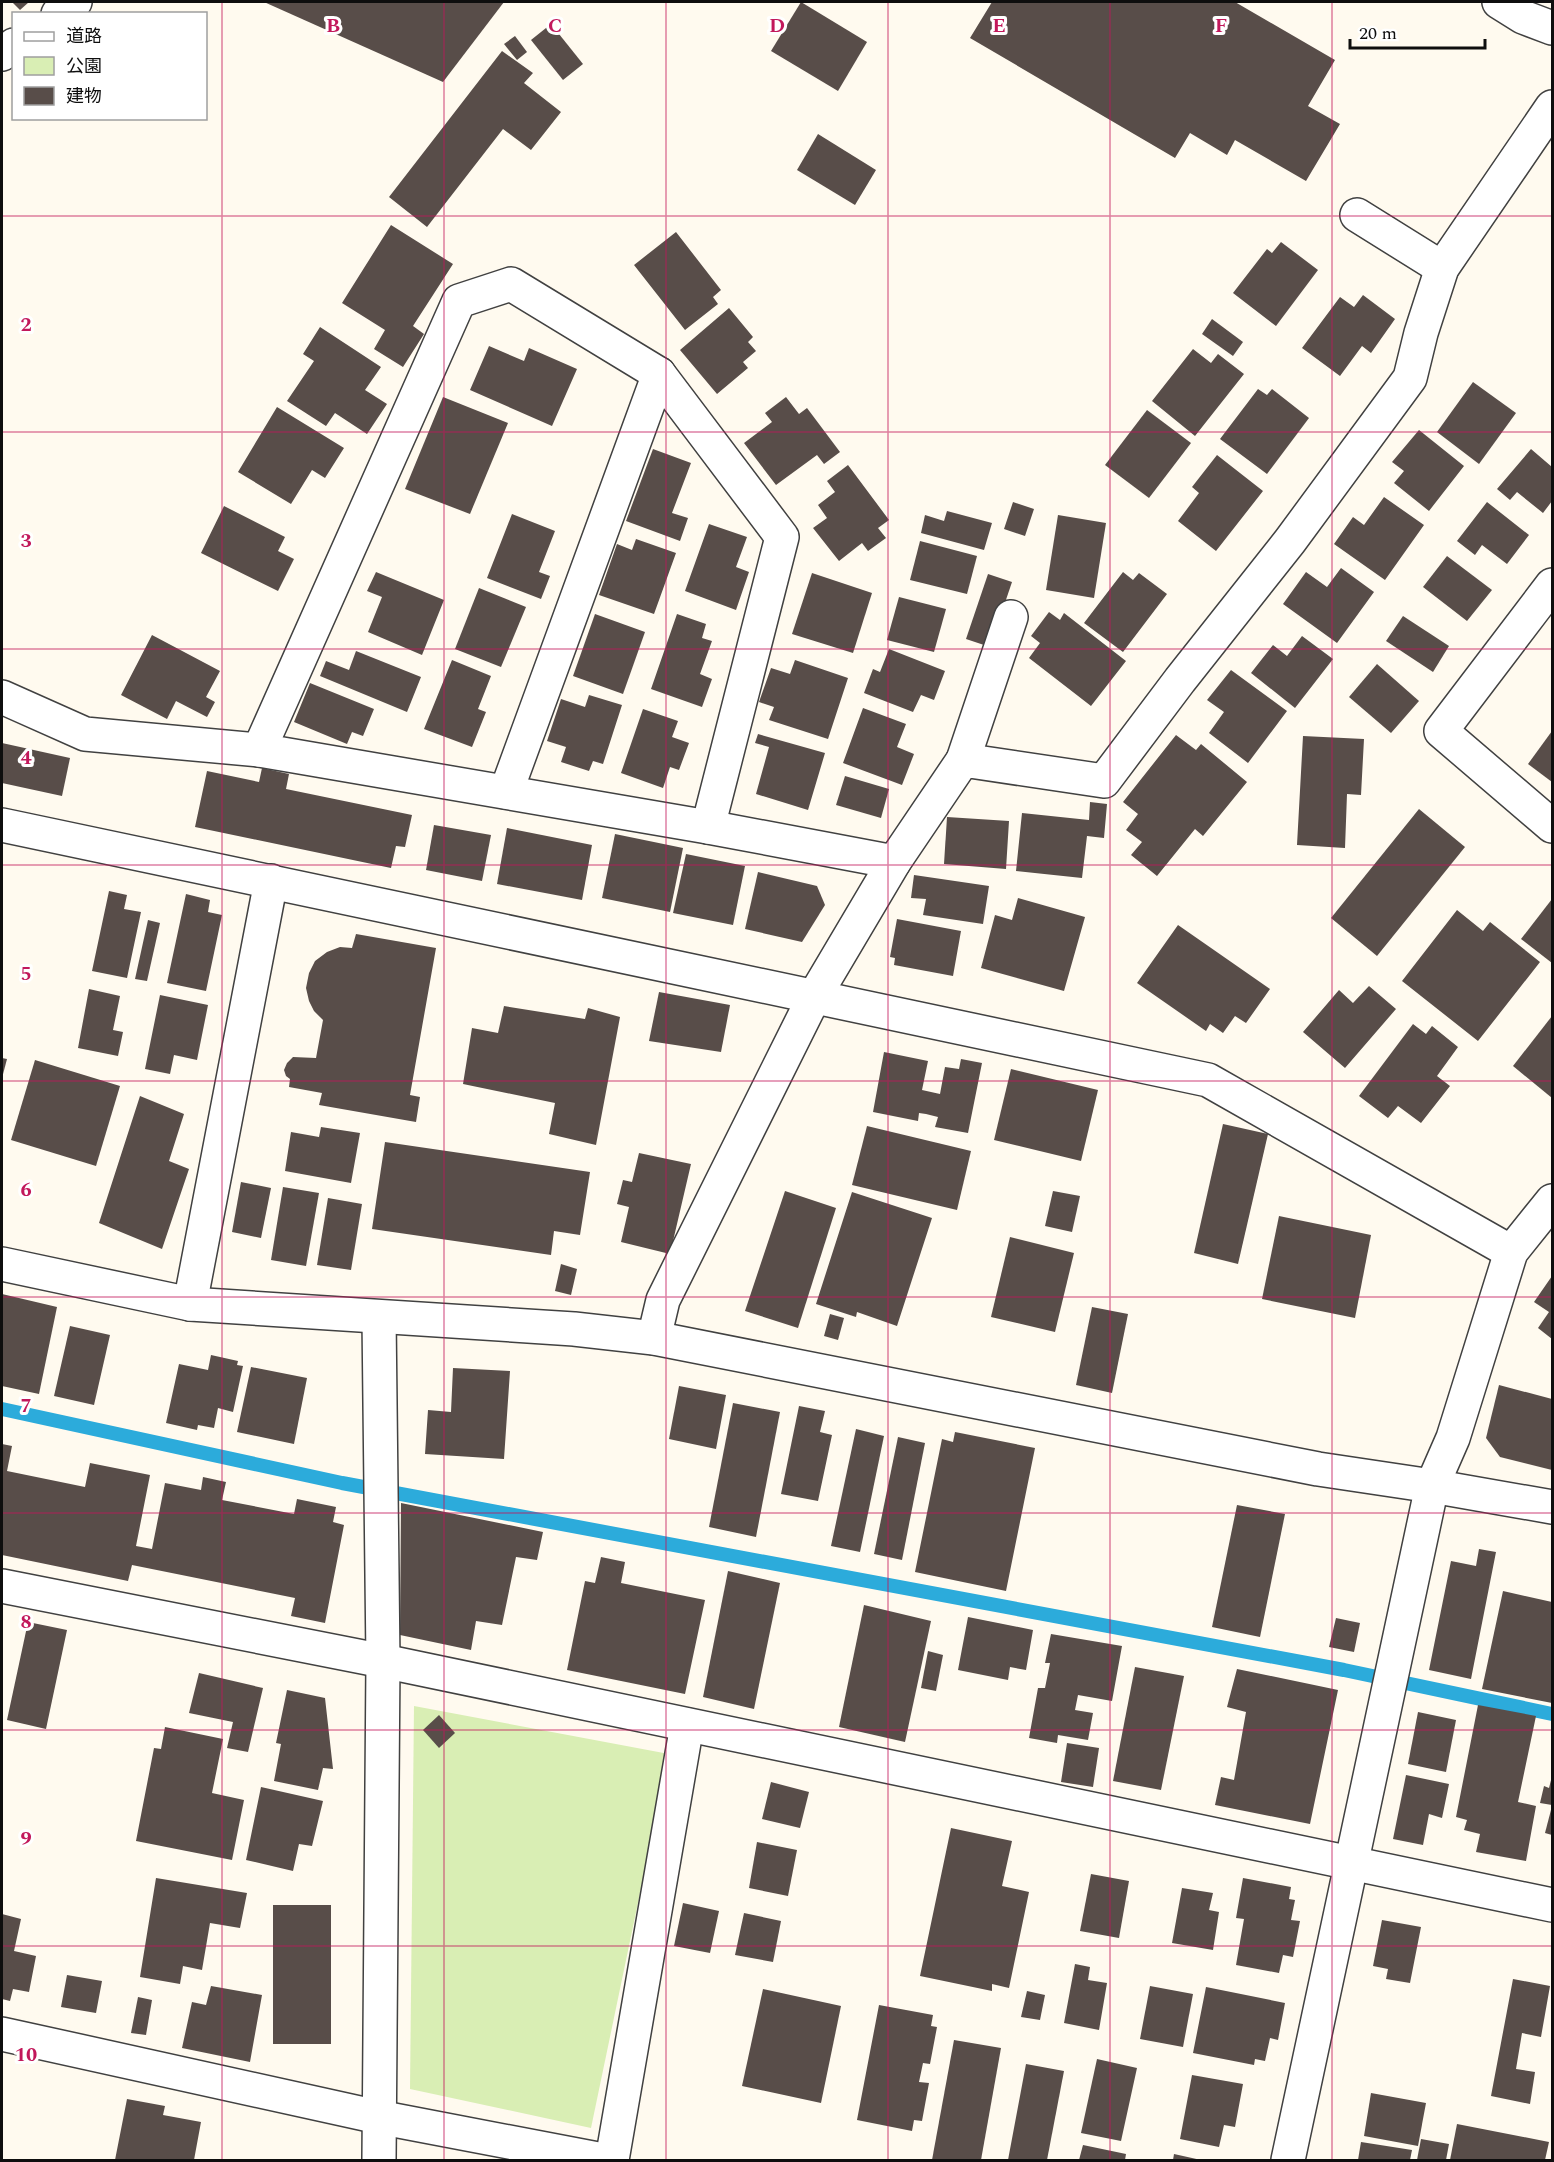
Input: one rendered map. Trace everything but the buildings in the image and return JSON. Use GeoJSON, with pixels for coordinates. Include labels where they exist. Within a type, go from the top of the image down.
{"type":"FeatureCollection","features":[{"type":"Feature","properties":{"kind":"street"},"geometry":{"type":"LineString","coordinates":[[61,12],[75,2]]}},
{"type":"Feature","properties":{"kind":"street"},"geometry":{"type":"LineString","coordinates":[[1499,2],[1523,17],[1552,28]]}},
{"type":"Feature","properties":{"kind":"street"},"geometry":{"type":"LineString","coordinates":[[963,760],[1104,781],[1290,541],[1410,378],[1421,333],[1442,268],[1552,107]]}},
{"type":"Feature","properties":{"kind":"street"},"geometry":{"type":"LineString","coordinates":[[1356,215],[1442,268]]}},
{"type":"Feature","properties":{"kind":"street"},"geometry":{"type":"LineString","coordinates":[[260,750],[459,301],[511,284],[659,374],[782,537],[708,827]]}},
{"type":"Feature","properties":{"kind":"street"},"geometry":{"type":"LineString","coordinates":[[506,792],[659,374]]}},
{"type":"Feature","properties":{"kind":"street"},"geometry":{"type":"LineString","coordinates":[[1552,585],[1441,731],[1552,826]]}},
{"type":"Feature","properties":{"kind":"street"},"geometry":{"type":"LineString","coordinates":[[654,1338],[663,1300],[814,997],[894,862],[963,760],[1011,617]]}},
{"type":"Feature","properties":{"kind":"street"},"geometry":{"type":"LineString","coordinates":[[2,697],[85,734],[260,750],[708,827],[894,862]]}},
{"type":"Feature","properties":{"kind":"street"},"geometry":{"type":"LineString","coordinates":[[2,825],[1208,1080],[1511,1252]]}},
{"type":"Feature","properties":{"kind":"street"},"geometry":{"type":"LineString","coordinates":[[189,1304],[271,881]]}},
{"type":"Feature","properties":{"kind":"street"},"geometry":{"type":"LineString","coordinates":[[1288,2160],[1432,1485],[1453,1438],[1511,1252],[1552,1201]]}},
{"type":"Feature","properties":{"kind":"street"},"geometry":{"type":"LineString","coordinates":[[2,1264],[189,1304],[574,1329],[654,1338],[1318,1469],[1432,1485],[1552,1507]]}},
{"type":"Feature","properties":{"kind":"street"},"geometry":{"type":"LineString","coordinates":[[379,1317],[383,1661],[379,2160]]}},
{"type":"Feature","properties":{"kind":"street"},"geometry":{"type":"LineString","coordinates":[[2,1586],[383,1661],[1552,1905]]}},
{"type":"Feature","properties":{"kind":"street"},"geometry":{"type":"LineString","coordinates":[[612,2160],[687,1725]]}},
{"type":"Feature","properties":{"kind":"street"},"geometry":{"type":"LineString","coordinates":[[2,2034],[378,2117],[603,2160]]}},
{"type":"Feature","properties":{"kind":"green space"},"geometry":{"type":"Polygon","coordinates":[[[414,1706],[669,1754],[591,2128],[410,2089],[414,1706]]]}},
{"type":"Feature","properties":{"kind":"waterway"},"geometry":{"type":"LineString","coordinates":[[2,1409],[342,1483],[1344,1670],[1552,1714]]}}]}
